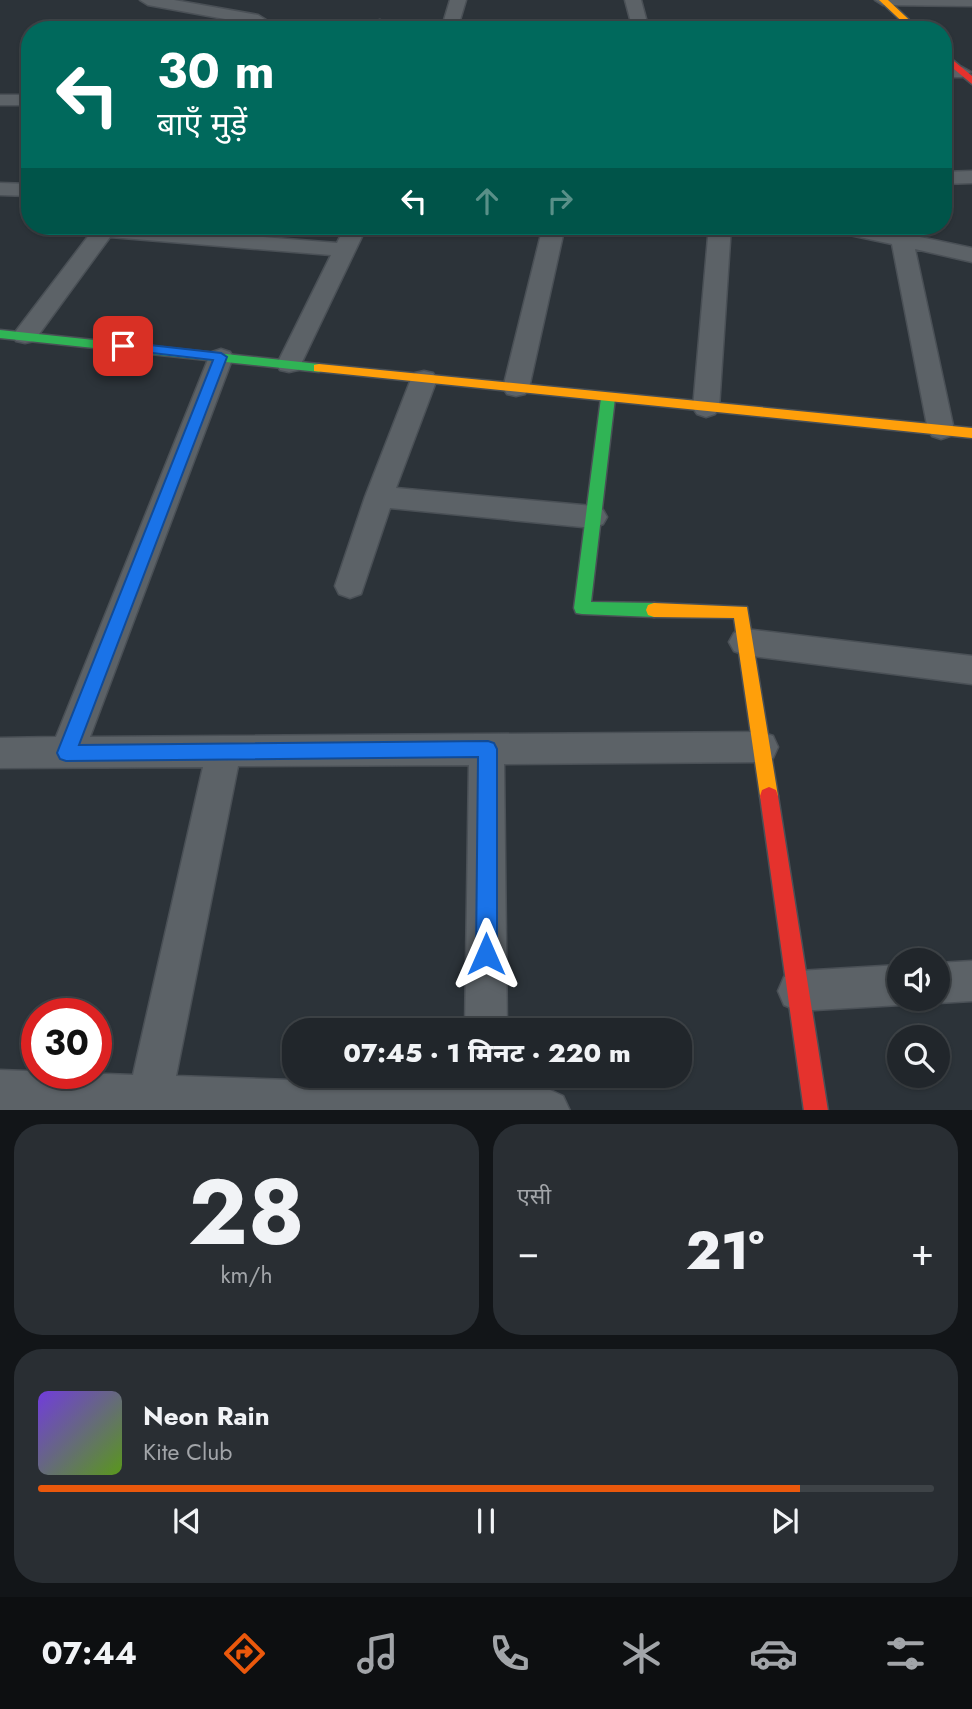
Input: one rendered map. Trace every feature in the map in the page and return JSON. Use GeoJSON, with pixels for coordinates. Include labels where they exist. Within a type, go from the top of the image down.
{"type":"FeatureCollection","features":[{"type":"Feature","properties":{"kind":"street"},"geometry":{"type":"LineString","coordinates":[[148,0],[257,21]]}},
{"type":"Feature","properties":{"kind":"street"},"geometry":{"type":"LineString","coordinates":[[451,21],[457,0]]}},
{"type":"Feature","properties":{"kind":"street"},"geometry":{"type":"LineString","coordinates":[[633,0],[639,21]]}},
{"type":"Feature","properties":{"kind":"street"},"geometry":{"type":"LineString","coordinates":[[883,0],[972,1]]}},
{"type":"Feature","properties":{"kind":"street"},"geometry":{"type":"LineString","coordinates":[[883,0],[906,21]]}},
{"type":"Feature","properties":{"kind":"street"},"geometry":{"type":"LineString","coordinates":[[952,63],[967,76]]}},
{"type":"Feature","properties":{"kind":"street"},"geometry":{"type":"LineString","coordinates":[[0,100],[21,100]]}},
{"type":"Feature","properties":{"kind":"street"},"geometry":{"type":"LineString","coordinates":[[952,178],[972,177]]}},
{"type":"Feature","properties":{"kind":"street"},"geometry":{"type":"LineString","coordinates":[[0,190],[21,190]]}},
{"type":"Feature","properties":{"kind":"street"},"geometry":{"type":"LineString","coordinates":[[25,336],[101,235]]}},
{"type":"Feature","properties":{"kind":"street"},"geometry":{"type":"LineString","coordinates":[[182,235],[344,250]]}},
{"type":"Feature","properties":{"kind":"street"},"geometry":{"type":"LineString","coordinates":[[289,364],[352,235]]}},
{"type":"Feature","properties":{"kind":"street"},"geometry":{"type":"LineString","coordinates":[[516,388],[552,235]]}},
{"type":"Feature","properties":{"kind":"street"},"geometry":{"type":"LineString","coordinates":[[706,408],[719,235]]}},
{"type":"Feature","properties":{"kind":"street"},"geometry":{"type":"LineString","coordinates":[[886,235],[972,255]]}},
{"type":"Feature","properties":{"kind":"street"},"geometry":{"type":"LineString","coordinates":[[901,238],[941,430]]}},
{"type":"Feature","properties":{"kind":"street"},"geometry":{"type":"LineString","coordinates":[[0,334],[972,433]]}},
{"type":"Feature","properties":{"kind":"street"},"geometry":{"type":"LineString","coordinates":[[66,753],[221,357]]}},
{"type":"Feature","properties":{"kind":"street"},"geometry":{"type":"LineString","coordinates":[[350,586],[379,497],[424,379]]}},
{"type":"Feature","properties":{"kind":"street"},"geometry":{"type":"LineString","coordinates":[[608,398],[582,608],[741,612],[816,1110]]}},
{"type":"Feature","properties":{"kind":"street"},"geometry":{"type":"LineString","coordinates":[[379,497],[593,517]]}},
{"type":"Feature","properties":{"kind":"street"},"geometry":{"type":"LineString","coordinates":[[745,642],[972,670]]}},
{"type":"Feature","properties":{"kind":"street"},"geometry":{"type":"LineString","coordinates":[[0,753],[761,747]]}},
{"type":"Feature","properties":{"kind":"street"},"geometry":{"type":"LineString","coordinates":[[486,1018],[488,749]]}},
{"type":"Feature","properties":{"kind":"street"},"geometry":{"type":"LineString","coordinates":[[150,1097],[225,751]]}},
{"type":"Feature","properties":{"kind":"street"},"geometry":{"type":"LineString","coordinates":[[950,982],[972,981]]}},
{"type":"Feature","properties":{"kind":"street"},"geometry":{"type":"LineString","coordinates":[[798,991],[887,986]]}},
{"type":"Feature","properties":{"kind":"street"},"geometry":{"type":"LineString","coordinates":[[0,1092],[150,1097],[486,1092],[545,1110]]}},
{"type":"Feature","properties":{"kind":"traffic: fast"},"geometry":{"type":"LineString","coordinates":[[0,334],[319,368]]}},
{"type":"Feature","properties":{"kind":"traffic: fast"},"geometry":{"type":"LineString","coordinates":[[608,398],[582,608],[654,610]]}},
{"type":"Feature","properties":{"kind":"traffic: slow"},"geometry":{"type":"LineString","coordinates":[[883,0],[906,21]]}},
{"type":"Feature","properties":{"kind":"traffic: slow"},"geometry":{"type":"LineString","coordinates":[[319,368],[972,433]]}},
{"type":"Feature","properties":{"kind":"traffic: slow"},"geometry":{"type":"LineString","coordinates":[[654,610],[741,612],[769,796]]}},
{"type":"Feature","properties":{"kind":"traffic: jam"},"geometry":{"type":"LineString","coordinates":[[952,63],[972,81]]}},
{"type":"Feature","properties":{"kind":"traffic: jam"},"geometry":{"type":"LineString","coordinates":[[769,796],[816,1110]]}},
{"type":"Feature","properties":{"kind":"route"},"geometry":{"type":"LineString","coordinates":[[123,346],[221,357],[66,753],[488,749],[486,954]]}}]}
